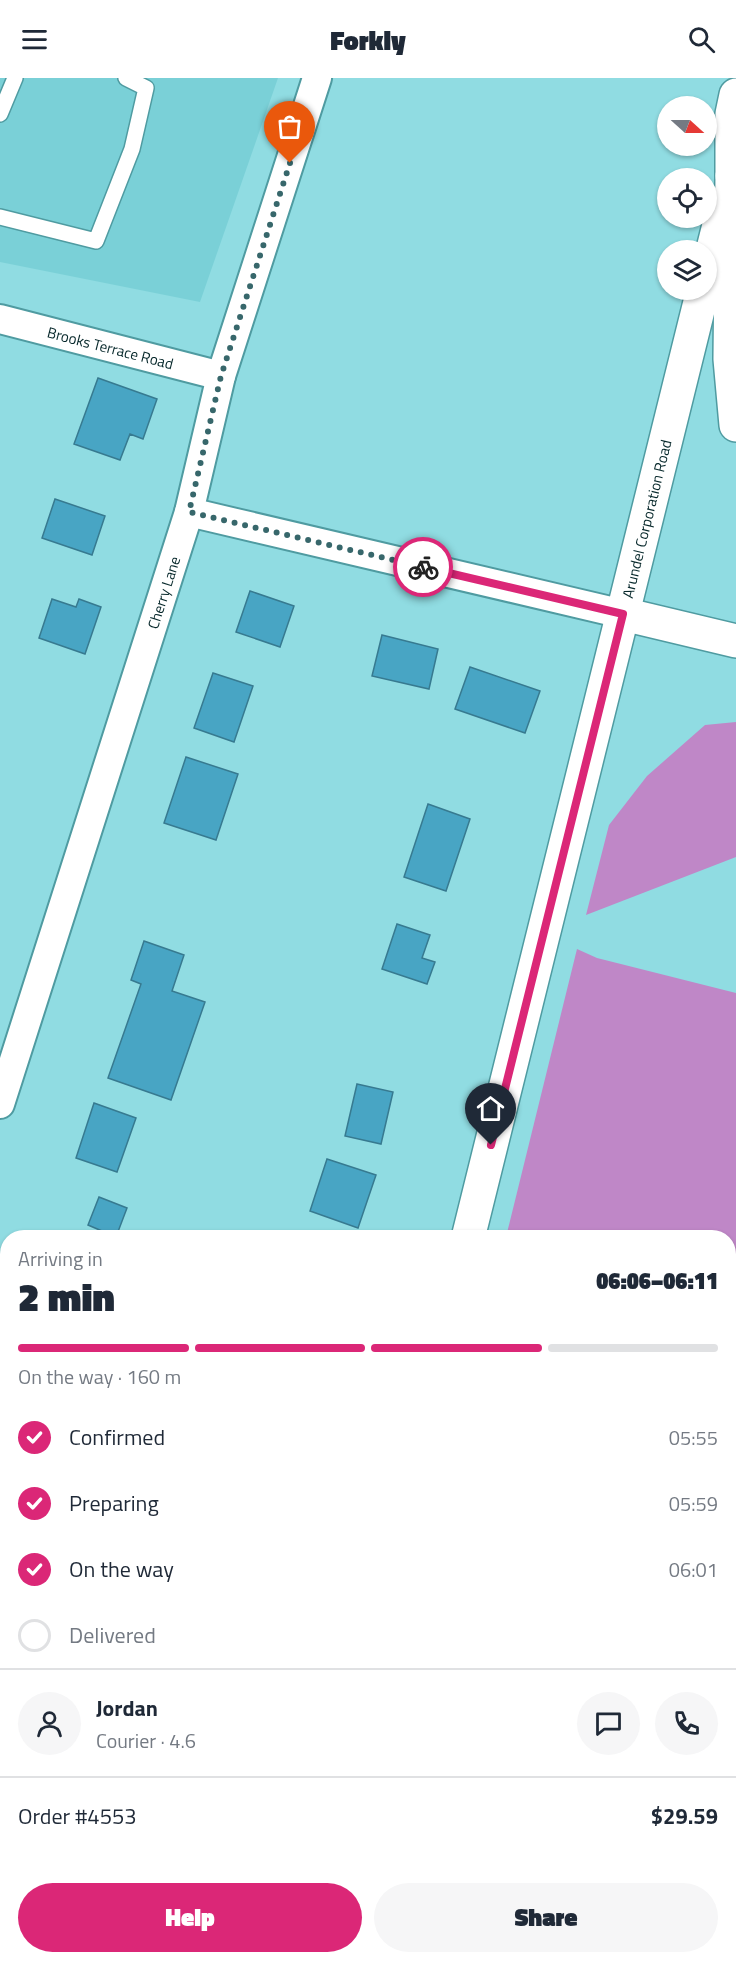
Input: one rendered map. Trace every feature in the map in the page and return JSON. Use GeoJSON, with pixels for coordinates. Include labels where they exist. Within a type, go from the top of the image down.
{"type":"FeatureCollection","features":[{"type":"Feature","properties":{"kind":"main road"},"geometry":{"type":"LineString","coordinates":[[736,95],[732,114],[734,172],[730,359],[736,424]]}},
{"type":"Feature","properties":{"kind":"main road"},"geometry":{"type":"LineString","coordinates":[[716,240],[734,172]]}},
{"type":"Feature","properties":{"kind":"main road","name":"Arundel Corporation Road"},"geometry":{"type":"LineString","coordinates":[[470,1230],[701,300]]}},
{"type":"Feature","properties":{"kind":"main road"},"geometry":{"type":"LineString","coordinates":[[623,614],[736,640]]}},
{"type":"Feature","properties":{"kind":"street","name":"Cherry Lane"},"geometry":{"type":"LineString","coordinates":[[0,1104],[189,512],[221,376],[317,78]]}},
{"type":"Feature","properties":{"kind":"street","name":"Brooks Terrace Road"},"geometry":{"type":"LineString","coordinates":[[0,319],[221,376]]}},
{"type":"Feature","properties":{"kind":"street"},"geometry":{"type":"LineString","coordinates":[[189,512],[623,614]]}},
{"type":"Feature","properties":{"kind":"lane"},"geometry":{"type":"LineString","coordinates":[[0,114],[15,78]]}},
{"type":"Feature","properties":{"kind":"lane"},"geometry":{"type":"LineString","coordinates":[[0,217],[96,241],[132,149],[146,88],[126,78]]}},
{"type":"Feature","properties":{"kind":"shaded area"},"geometry":{"type":"Polygon","coordinates":[[[0,78],[278,78],[200,302],[0,262],[0,78]]]}},
{"type":"Feature","properties":{"kind":"shaded area"},"geometry":{"type":"Polygon","coordinates":[[[736,722],[736,857],[586,915],[609,825],[647,776],[705,725],[736,722]]]}},
{"type":"Feature","properties":{"kind":"shaded area"},"geometry":{"type":"Polygon","coordinates":[[[577,949],[597,958],[736,993],[736,1230],[508,1230],[577,949]]]}},
{"type":"Feature","properties":{"kind":"building"},"geometry":{"type":"Polygon","coordinates":[[[98,378],[157,399],[143,439],[130,434],[120,460],[74,444],[98,378]]]}},
{"type":"Feature","properties":{"kind":"building"},"geometry":{"type":"Polygon","coordinates":[[[55,499],[105,516],[92,555],[42,538],[55,499]]]}},
{"type":"Feature","properties":{"kind":"building"},"geometry":{"type":"Polygon","coordinates":[[[250,591],[294,606],[280,647],[236,632],[250,591]]]}},
{"type":"Feature","properties":{"kind":"building"},"geometry":{"type":"Polygon","coordinates":[[[52,599],[76,607],[79,599],[101,607],[85,654],[39,638],[52,599]]]}},
{"type":"Feature","properties":{"kind":"building"},"geometry":{"type":"Polygon","coordinates":[[[382,635],[438,649],[429,689],[372,676],[382,635]]]}},
{"type":"Feature","properties":{"kind":"building"},"geometry":{"type":"Polygon","coordinates":[[[470,667],[540,691],[525,733],[455,709],[470,667]]]}},
{"type":"Feature","properties":{"kind":"building"},"geometry":{"type":"Polygon","coordinates":[[[213,673],[253,686],[234,742],[194,728],[213,673]]]}},
{"type":"Feature","properties":{"kind":"building"},"geometry":{"type":"Polygon","coordinates":[[[186,757],[238,774],[216,840],[164,823],[186,757]]]}},
{"type":"Feature","properties":{"kind":"building"},"geometry":{"type":"Polygon","coordinates":[[[428,804],[470,819],[446,891],[404,877],[428,804]]]}},
{"type":"Feature","properties":{"kind":"building"},"geometry":{"type":"Polygon","coordinates":[[[397,924],[430,935],[422,958],[435,962],[427,984],[382,969],[397,924]]]}},
{"type":"Feature","properties":{"kind":"building"},"geometry":{"type":"Polygon","coordinates":[[[144,941],[184,955],[172,991],[205,1002],[171,1100],[108,1078],[141,984],[131,980],[144,941]]]}},
{"type":"Feature","properties":{"kind":"building"},"geometry":{"type":"Polygon","coordinates":[[[357,1084],[393,1092],[381,1144],[345,1136],[357,1084]]]}},
{"type":"Feature","properties":{"kind":"building"},"geometry":{"type":"Polygon","coordinates":[[[94,1103],[136,1118],[117,1172],[76,1158],[94,1103]]]}},
{"type":"Feature","properties":{"kind":"building"},"geometry":{"type":"Polygon","coordinates":[[[327,1159],[376,1175],[358,1228],[310,1211],[327,1159]]]}},
{"type":"Feature","properties":{"kind":"building"},"geometry":{"type":"Polygon","coordinates":[[[99,1197],[127,1208],[119,1230],[100,1230],[88,1225],[99,1197]]]}},
{"type":"Feature","properties":{"kind":"way so far"},"geometry":{"type":"LineString","coordinates":[[290,163],[221,376],[189,512],[423,567]]}},
{"type":"Feature","properties":{"kind":"route"},"geometry":{"type":"LineString","coordinates":[[423,567],[623,614],[491,1145]]}}]}
